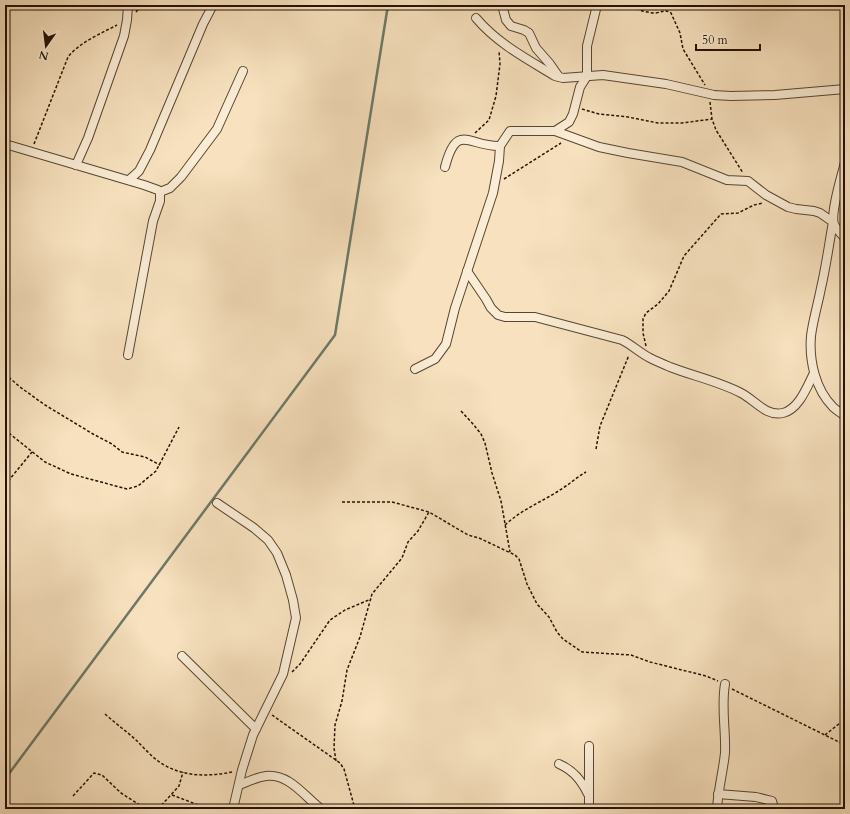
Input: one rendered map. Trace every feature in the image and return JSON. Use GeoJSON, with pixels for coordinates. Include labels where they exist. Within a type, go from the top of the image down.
{"type":"FeatureCollection","features":[{"type":"Feature","properties":{"kind":"street"},"geometry":{"type":"LineString","coordinates":[[76,165],[88,138],[124,36],[128,5]]}},
{"type":"Feature","properties":{"kind":"street"},"geometry":{"type":"LineString","coordinates":[[129,180],[139,171],[150,150],[203,24],[213,5]]}},
{"type":"Feature","properties":{"kind":"street"},"geometry":{"type":"LineString","coordinates":[[502,5],[506,20],[511,26],[529,33],[536,48],[559,77]]}},
{"type":"Feature","properties":{"kind":"street"},"geometry":{"type":"LineString","coordinates":[[555,131],[569,122],[580,87],[587,76],[587,46],[597,5]]}},
{"type":"Feature","properties":{"kind":"street"},"geometry":{"type":"LineString","coordinates":[[476,18],[498,39],[555,76],[559,77],[603,75],[666,84],[708,94],[731,96],[768,95],[845,89]]}},
{"type":"Feature","properties":{"kind":"street"},"geometry":{"type":"LineString","coordinates":[[160,192],[170,188],[181,177],[217,129],[243,71]]}},
{"type":"Feature","properties":{"kind":"street"},"geometry":{"type":"LineString","coordinates":[[415,369],[435,359],[446,344],[467,271],[495,184],[500,146],[510,131],[513,130],[536,132],[555,131],[606,148],[682,162],[727,180],[748,181],[788,207],[820,212],[833,222],[840,234],[845,238]]}},
{"type":"Feature","properties":{"kind":"street"},"geometry":{"type":"LineString","coordinates":[[445,167],[451,149],[455,143],[460,140],[500,146]]}},
{"type":"Feature","properties":{"kind":"street"},"geometry":{"type":"LineString","coordinates":[[5,144],[129,180],[160,192]]}},
{"type":"Feature","properties":{"kind":"street"},"geometry":{"type":"LineString","coordinates":[[845,162],[836,201],[811,337],[814,373],[824,395],[833,407],[845,416]]}},
{"type":"Feature","properties":{"kind":"street"},"geometry":{"type":"LineString","coordinates":[[128,355],[153,222],[160,201],[160,192]]}},
{"type":"Feature","properties":{"kind":"street"},"geometry":{"type":"LineString","coordinates":[[467,271],[491,308],[498,315],[505,317],[535,317],[622,340],[650,358],[742,393],[764,410],[772,413],[783,413],[793,408],[805,392],[814,373]]}},
{"type":"Feature","properties":{"kind":"street"},"geometry":{"type":"LineString","coordinates":[[217,503],[254,528],[268,540],[277,553],[286,575],[296,618],[283,674],[256,729],[242,770],[233,809]]}},
{"type":"Feature","properties":{"kind":"street"},"geometry":{"type":"LineString","coordinates":[[182,656],[256,729]]}},
{"type":"Feature","properties":{"kind":"street"},"geometry":{"type":"LineString","coordinates":[[717,809],[725,751],[722,706],[725,684]]}},
{"type":"Feature","properties":{"kind":"street"},"geometry":{"type":"LineString","coordinates":[[589,746],[589,809]]}},
{"type":"Feature","properties":{"kind":"street"},"geometry":{"type":"LineString","coordinates":[[559,764],[569,769],[576,775],[589,797]]}},
{"type":"Feature","properties":{"kind":"street"},"geometry":{"type":"LineString","coordinates":[[239,785],[266,776],[279,776],[288,781],[321,809]]}},
{"type":"Feature","properties":{"kind":"street"},"geometry":{"type":"LineString","coordinates":[[718,794],[756,797],[772,801],[774,809]]}},
{"type":"Feature","properties":{"kind":"path"},"geometry":{"type":"LineString","coordinates":[[628,5],[648,12],[657,13],[669,11],[671,13],[680,33],[684,49],[703,80],[708,94],[712,119],[716,130],[748,181]]}},
{"type":"Feature","properties":{"kind":"path"},"geometry":{"type":"LineString","coordinates":[[32,152],[68,57],[74,50],[86,42],[127,20]]}},
{"type":"Feature","properties":{"kind":"path"},"geometry":{"type":"LineString","coordinates":[[467,140],[489,120],[496,96],[500,64],[498,39]]}},
{"type":"Feature","properties":{"kind":"path"},"geometry":{"type":"LineString","coordinates":[[574,107],[599,114],[628,117],[658,123],[682,123],[712,119]]}},
{"type":"Feature","properties":{"kind":"path"},"geometry":{"type":"LineString","coordinates":[[495,184],[516,172],[570,136]]}},
{"type":"Feature","properties":{"kind":"path"},"geometry":{"type":"LineString","coordinates":[[650,358],[643,333],[643,319],[646,313],[661,301],[669,291],[684,256],[721,214],[738,213],[754,205],[776,199]]}},
{"type":"Feature","properties":{"kind":"path"},"geometry":{"type":"LineString","coordinates":[[596,449],[600,426],[632,346]]}},
{"type":"Feature","properties":{"kind":"path"},"geometry":{"type":"LineString","coordinates":[[5,374],[45,405],[112,444],[122,452],[145,457],[160,465]]}},
{"type":"Feature","properties":{"kind":"path"},"geometry":{"type":"LineString","coordinates":[[460,411],[481,434],[485,444],[501,501],[510,552]]}},
{"type":"Feature","properties":{"kind":"path"},"geometry":{"type":"LineString","coordinates":[[5,430],[45,462],[71,474],[127,489],[138,486],[156,471],[179,428]]}},
{"type":"Feature","properties":{"kind":"path"},"geometry":{"type":"LineString","coordinates":[[5,485],[32,452]]}},
{"type":"Feature","properties":{"kind":"path"},"geometry":{"type":"LineString","coordinates":[[505,525],[520,513],[563,488],[586,472]]}},
{"type":"Feature","properties":{"kind":"path"},"geometry":{"type":"LineString","coordinates":[[342,502],[392,502],[429,512],[468,535],[479,538],[518,556],[534,600],[549,617],[557,632],[582,652],[631,654],[650,662],[706,676],[725,684],[740,694],[758,701],[845,745]]}},
{"type":"Feature","properties":{"kind":"path"},"geometry":{"type":"LineString","coordinates":[[336,761],[334,731],[342,701],[347,670],[360,637],[371,599],[375,589],[402,558],[408,542],[418,531],[429,512]]}},
{"type":"Feature","properties":{"kind":"path"},"geometry":{"type":"LineString","coordinates":[[291,672],[300,664],[330,620],[345,610],[371,599]]}},
{"type":"Feature","properties":{"kind":"path"},"geometry":{"type":"LineString","coordinates":[[265,711],[336,761],[344,769],[355,809]]}},
{"type":"Feature","properties":{"kind":"path"},"geometry":{"type":"LineString","coordinates":[[105,714],[160,762],[183,772],[195,775],[213,775],[242,770]]}},
{"type":"Feature","properties":{"kind":"path"},"geometry":{"type":"LineString","coordinates":[[825,735],[845,719]]}},
{"type":"Feature","properties":{"kind":"path"},"geometry":{"type":"LineString","coordinates":[[158,809],[179,786],[183,772]]}},
{"type":"Feature","properties":{"kind":"path"},"geometry":{"type":"LineString","coordinates":[[73,796],[94,773],[97,773],[102,775],[127,798],[146,809]]}},
{"type":"Feature","properties":{"kind":"path"},"geometry":{"type":"LineString","coordinates":[[172,795],[209,809]]}},
{"type":"Feature","properties":{"kind":"waterway"},"geometry":{"type":"LineString","coordinates":[[5,779],[335,335],[388,5]]}}]}
